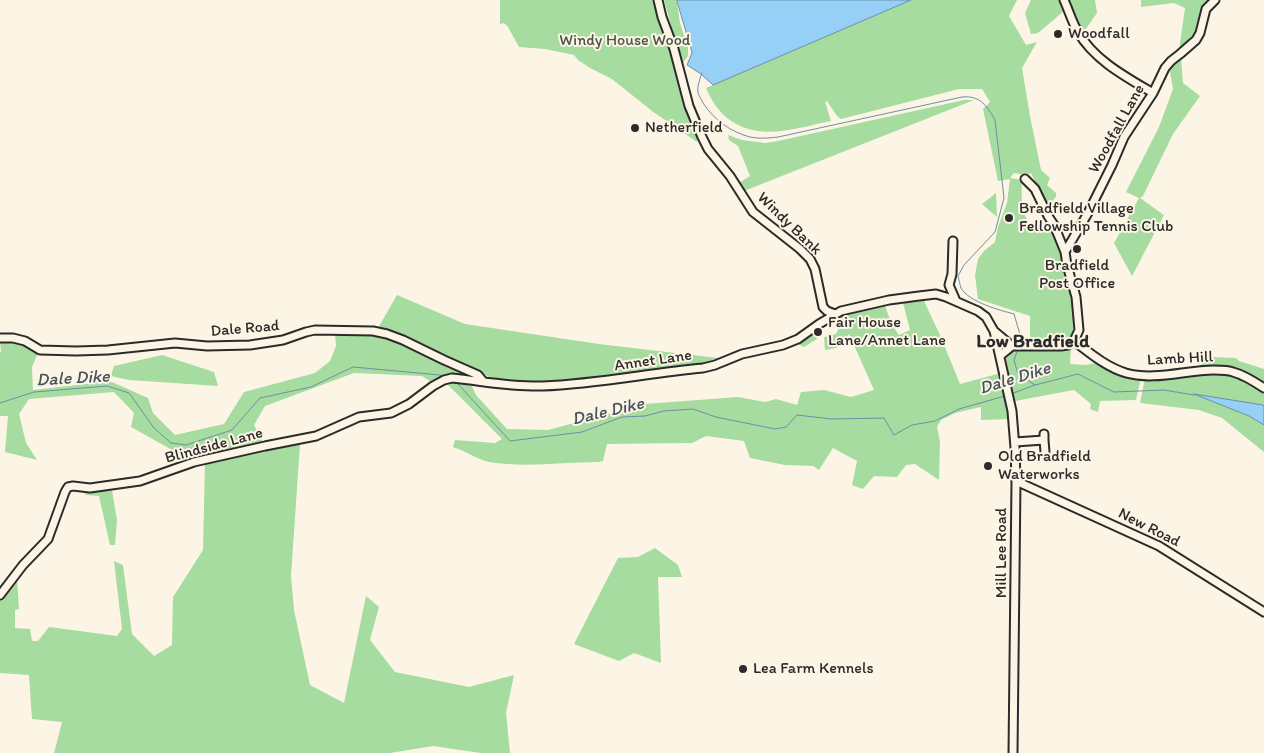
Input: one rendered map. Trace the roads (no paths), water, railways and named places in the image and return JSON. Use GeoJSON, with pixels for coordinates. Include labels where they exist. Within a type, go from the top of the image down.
{"type":"FeatureCollection","features":[{"type":"Feature","properties":{"kind":"street","name":"Windy Bank"},"geometry":{"type":"LineString","coordinates":[[658,0],[689,106],[708,149],[730,176],[753,212],[810,259],[815,269],[823,307],[821,323]]}},
{"type":"Feature","properties":{"kind":"street"},"geometry":{"type":"LineString","coordinates":[[1064,0],[1078,33],[1097,55],[1153,93]]}},
{"type":"Feature","properties":{"kind":"street","name":"Woodfall Lane"},"geometry":{"type":"LineString","coordinates":[[1065,252],[1088,213],[1124,136],[1153,93],[1171,60],[1196,40],[1206,9],[1214,0]]}},
{"type":"Feature","properties":{"kind":"street"},"geometry":{"type":"LineString","coordinates":[[1001,355],[1013,346],[1068,345],[1074,341],[1079,330],[1076,297],[1065,252],[1054,225],[1035,189],[1025,179]]}},
{"type":"Feature","properties":{"kind":"street"},"geometry":{"type":"LineString","coordinates":[[936,294],[948,285],[952,274],[953,240]]}},
{"type":"Feature","properties":{"kind":"street"},"geometry":{"type":"LineString","coordinates":[[948,285],[956,301]]}},
{"type":"Feature","properties":{"kind":"street"},"geometry":{"type":"LineString","coordinates":[[936,294],[978,311],[986,317],[994,331],[1013,346]]}},
{"type":"Feature","properties":{"kind":"street","name":"Annet Lane"},"geometry":{"type":"LineString","coordinates":[[482,381],[512,385],[559,385],[615,380],[703,368],[742,354],[783,345],[798,339],[841,311],[889,300],[936,294]]}},
{"type":"Feature","properties":{"kind":"street"},"geometry":{"type":"LineString","coordinates":[[823,307],[835,314]]}},
{"type":"Feature","properties":{"kind":"street","name":"Dale Road"},"geometry":{"type":"LineString","coordinates":[[0,338],[13,338],[25,341],[40,350],[76,351],[108,350],[175,343],[206,346],[250,344],[283,340],[315,330],[373,331],[403,340],[478,375],[482,381]]}},
{"type":"Feature","properties":{"kind":"street","name":"Mill Lee Road"},"geometry":{"type":"LineString","coordinates":[[994,331],[1007,384],[1015,442],[1014,753]]}},
{"type":"Feature","properties":{"kind":"street","name":"Lamb Hill"},"geometry":{"type":"LineString","coordinates":[[1074,341],[1093,356],[1114,368],[1128,373],[1143,376],[1162,376],[1204,370],[1226,371],[1247,378],[1264,388]]}},
{"type":"Feature","properties":{"kind":"street","name":"Blindside Lane"},"geometry":{"type":"LineString","coordinates":[[0,595],[23,565],[48,539],[68,487],[90,488],[140,481],[194,462],[316,436],[359,417],[392,413],[409,404],[444,380],[452,378],[482,381]]}},
{"type":"Feature","properties":{"kind":"street"},"geometry":{"type":"LineString","coordinates":[[1015,442],[1044,437],[1045,452]]}},
{"type":"Feature","properties":{"kind":"street","name":"New Road"},"geometry":{"type":"LineString","coordinates":[[1016,481],[1159,546],[1264,612]]}},
{"type":"Feature","properties":{"kind":"water"},"geometry":{"type":"Polygon","coordinates":[[[677,0],[911,0],[713,85],[687,65],[692,53],[677,0]]]}},
{"type":"Feature","properties":{"kind":"water"},"geometry":{"type":"Polygon","coordinates":[[[1194,394],[1263,405],[1264,425],[1249,416],[1194,394]]]}},
{"type":"Feature","properties":{"kind":"waterway"},"geometry":{"type":"LineString","coordinates":[[702,73],[698,85],[698,93],[707,109],[730,129],[754,138],[778,137],[962,97],[974,98],[982,102],[995,120],[1004,198],[995,232],[964,265],[958,276],[961,288],[965,293],[985,305],[1014,314],[1021,338],[1019,343]]}},
{"type":"Feature","properties":{"kind":"waterway"},"geometry":{"type":"LineString","coordinates":[[1018,349],[1014,360],[1018,374],[1035,385]]}},
{"type":"Feature","properties":{"kind":"waterway","name":"Dale Dike"},"geometry":{"type":"LineString","coordinates":[[0,403],[34,392],[107,386],[129,393],[154,428],[171,443],[186,445],[232,430],[260,398],[311,387],[353,367],[440,375],[444,377]]}},
{"type":"Feature","properties":{"kind":"waterway","name":"Dale Dike"},"geometry":{"type":"LineString","coordinates":[[1011,394],[1035,385],[1078,374],[1114,392],[1164,390],[1194,395]]}},
{"type":"Feature","properties":{"kind":"waterway","name":"Dale Dike"},"geometry":{"type":"LineString","coordinates":[[454,382],[458,384],[510,441],[582,432],[622,417],[645,416],[664,411],[693,409],[716,417],[775,429],[786,427],[797,415],[831,419],[884,418],[894,435],[912,425],[935,421],[959,409],[1005,396]]}},
{"type":"Feature","properties":{"kind":"place","name":"Woodfall"},"geometry":{"type":"Point","coordinates":[1058,34]}},
{"type":"Feature","properties":{"kind":"place","name":"Netherfield"},"geometry":{"type":"Point","coordinates":[635,128]}},
{"type":"Feature","properties":{"kind":"place","name":"Bradfield Village Fellowship Tennis Club"},"geometry":{"type":"Point","coordinates":[1009,218]}},
{"type":"Feature","properties":{"kind":"place","name":"Bradfield Post Office"},"geometry":{"type":"Point","coordinates":[1077,249]}},
{"type":"Feature","properties":{"kind":"place","name":"Fair House Lane/Annet Lane"},"geometry":{"type":"Point","coordinates":[818,332]}},
{"type":"Feature","properties":{"kind":"place","name":"Old Bradfield Waterworks"},"geometry":{"type":"Point","coordinates":[988,466]}},
{"type":"Feature","properties":{"kind":"place","name":"Lea Farm Kennels"},"geometry":{"type":"Point","coordinates":[743,669]}},
{"type":"Feature","properties":{"kind":"district","name":"Low Bradfield"},"geometry":{"type":"Point","coordinates":[1033,342]}},
{"type":"Feature","properties":{"kind":"park label","name":"Windy House Wood"},"geometry":{"type":"Point","coordinates":[625,41]}}]}
